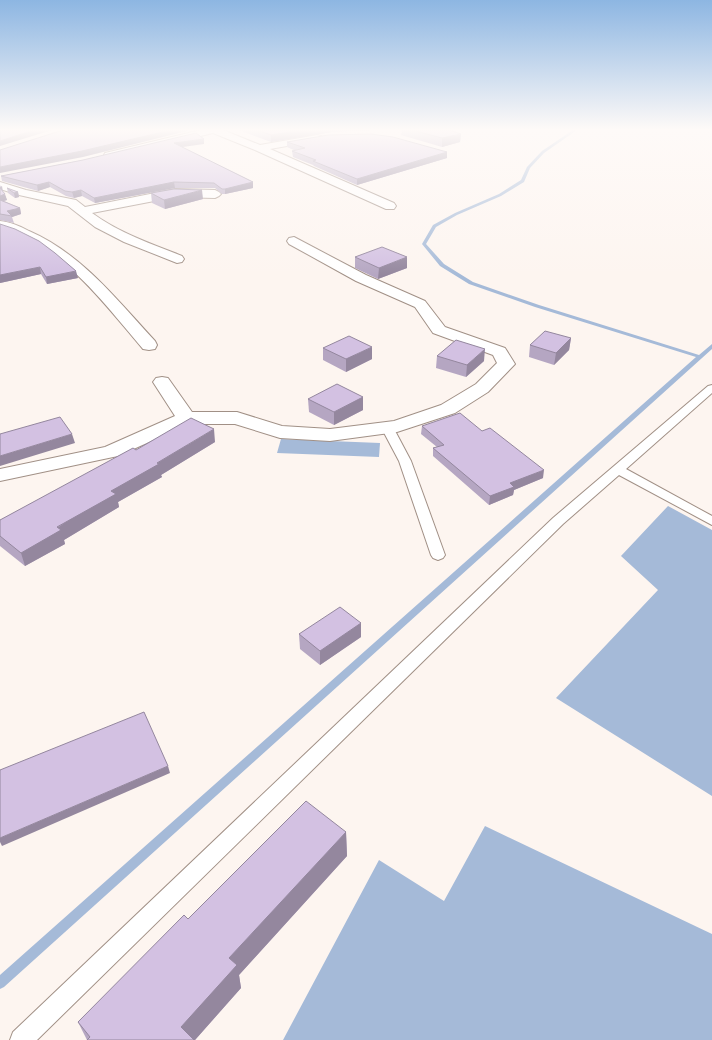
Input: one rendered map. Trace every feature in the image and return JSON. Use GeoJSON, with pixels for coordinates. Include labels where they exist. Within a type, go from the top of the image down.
{"type":"FeatureCollection","features":[{"type":"Feature","properties":{"kind":"street"},"geometry":{"type":"LineString","coordinates":[[3,179],[23,193],[72,203],[99,224],[129,239],[177,259]]}},
{"type":"Feature","properties":{"kind":"street"},"geometry":{"type":"LineString","coordinates":[[328,179],[390,206]]}},
{"type":"Feature","properties":{"kind":"street"},"geometry":{"type":"LineString","coordinates":[[83,211],[175,193],[214,194]]}},
{"type":"Feature","properties":{"kind":"street"},"geometry":{"type":"LineString","coordinates":[[0,225],[28,234],[45,244],[81,271],[150,346]]}},
{"type":"Feature","properties":{"kind":"street"},"geometry":{"type":"LineString","coordinates":[[0,475],[111,452],[186,418],[237,418],[280,432],[323,434],[397,426],[448,409],[482,388],[506,364],[499,352],[439,330],[420,304],[361,278],[294,241]]}},
{"type":"Feature","properties":{"kind":"street"},"geometry":{"type":"LineString","coordinates":[[162,382],[186,418]]}},
{"type":"Feature","properties":{"kind":"lane"},"geometry":{"type":"LineString","coordinates":[[21,1040],[558,521],[712,388]]}},
{"type":"Feature","properties":{"kind":"lane"},"geometry":{"type":"LineString","coordinates":[[388,427],[405,461],[438,554]]}},
{"type":"Feature","properties":{"kind":"lane"},"geometry":{"type":"LineString","coordinates":[[618,469],[712,521]]}},
{"type":"Feature","properties":{"kind":"water"},"geometry":{"type":"Polygon","coordinates":[[[281,439],[380,443],[379,457],[277,453],[281,439]]]}},
{"type":"Feature","properties":{"kind":"water"},"geometry":{"type":"Polygon","coordinates":[[[668,506],[712,530],[712,796],[556,698],[658,590],[621,556],[668,506]]]}},
{"type":"Feature","properties":{"kind":"water"},"geometry":{"type":"Polygon","coordinates":[[[485,826],[712,934],[712,1040],[283,1040],[379,860],[444,901],[485,826]]]}},
{"type":"Feature","properties":{"kind":"building"},"geometry":{"type":"Polygon","coordinates":[[[11,179],[246,179],[253,182],[222,189],[214,183],[174,182],[94,198],[81,190],[72,192],[65,191],[49,182],[37,185],[11,179]]]}},
{"type":"Feature","properties":{"kind":"building"},"geometry":{"type":"Polygon","coordinates":[[[0,188],[5,194],[0,196],[0,188]]]}},
{"type":"Feature","properties":{"kind":"building"},"geometry":{"type":"Polygon","coordinates":[[[7,188],[18,192],[14,193],[7,188]]]}},
{"type":"Feature","properties":{"kind":"building"},"geometry":{"type":"Polygon","coordinates":[[[174,189],[202,190],[164,200],[151,193],[174,189]]]}},
{"type":"Feature","properties":{"kind":"building"},"geometry":{"type":"Polygon","coordinates":[[[0,200],[20,208],[7,211],[12,216],[0,214],[0,200]]]}},
{"type":"Feature","properties":{"kind":"building"},"geometry":{"type":"Polygon","coordinates":[[[0,224],[15,229],[39,241],[76,271],[46,277],[40,267],[0,275],[0,224]]]}},
{"type":"Feature","properties":{"kind":"building"},"geometry":{"type":"Polygon","coordinates":[[[382,247],[407,257],[379,268],[355,257],[382,247]]]}},
{"type":"Feature","properties":{"kind":"building"},"geometry":{"type":"Polygon","coordinates":[[[545,331],[571,338],[556,353],[530,345],[545,331]]]}},
{"type":"Feature","properties":{"kind":"building"},"geometry":{"type":"Polygon","coordinates":[[[349,336],[372,347],[346,359],[323,348],[349,336]]]}},
{"type":"Feature","properties":{"kind":"building"},"geometry":{"type":"Polygon","coordinates":[[[456,340],[485,349],[467,365],[437,356],[456,340]]]}},
{"type":"Feature","properties":{"kind":"building"},"geometry":{"type":"Polygon","coordinates":[[[337,384],[363,397],[334,412],[308,399],[337,384]]]}},
{"type":"Feature","properties":{"kind":"building"},"geometry":{"type":"Polygon","coordinates":[[[460,413],[482,431],[490,428],[544,470],[510,483],[514,487],[490,496],[433,448],[444,445],[422,426],[460,413]]]}},
{"type":"Feature","properties":{"kind":"building"},"geometry":{"type":"Polygon","coordinates":[[[60,417],[72,434],[0,456],[0,434],[60,417]]]}},
{"type":"Feature","properties":{"kind":"building"},"geometry":{"type":"Polygon","coordinates":[[[191,418],[214,429],[157,463],[159,464],[111,491],[116,494],[57,527],[61,530],[21,553],[0,536],[0,520],[133,448],[136,450],[191,418]]]}},
{"type":"Feature","properties":{"kind":"building"},"geometry":{"type":"Polygon","coordinates":[[[340,607],[361,623],[320,651],[299,634],[340,607]]]}},
{"type":"Feature","properties":{"kind":"building"},"geometry":{"type":"Polygon","coordinates":[[[144,712],[168,766],[0,838],[0,770],[144,712]]]}},
{"type":"Feature","properties":{"kind":"building"},"geometry":{"type":"Polygon","coordinates":[[[306,801],[346,832],[229,958],[237,965],[181,1027],[194,1040],[87,1040],[90,1037],[78,1022],[184,915],[188,919],[306,801]]]}},
{"type":"Feature","properties":{"kind":"waterway"},"geometry":{"type":"LineString","coordinates":[[524,179],[523,181],[500,195],[456,214],[434,226],[424,244],[442,265],[471,283],[537,306],[700,357]]}},
{"type":"Feature","properties":{"kind":"waterway"},"geometry":{"type":"LineString","coordinates":[[700,357],[712,346]]}},
{"type":"Feature","properties":{"kind":"waterway"},"geometry":{"type":"LineString","coordinates":[[0,983],[700,357]]}}]}
